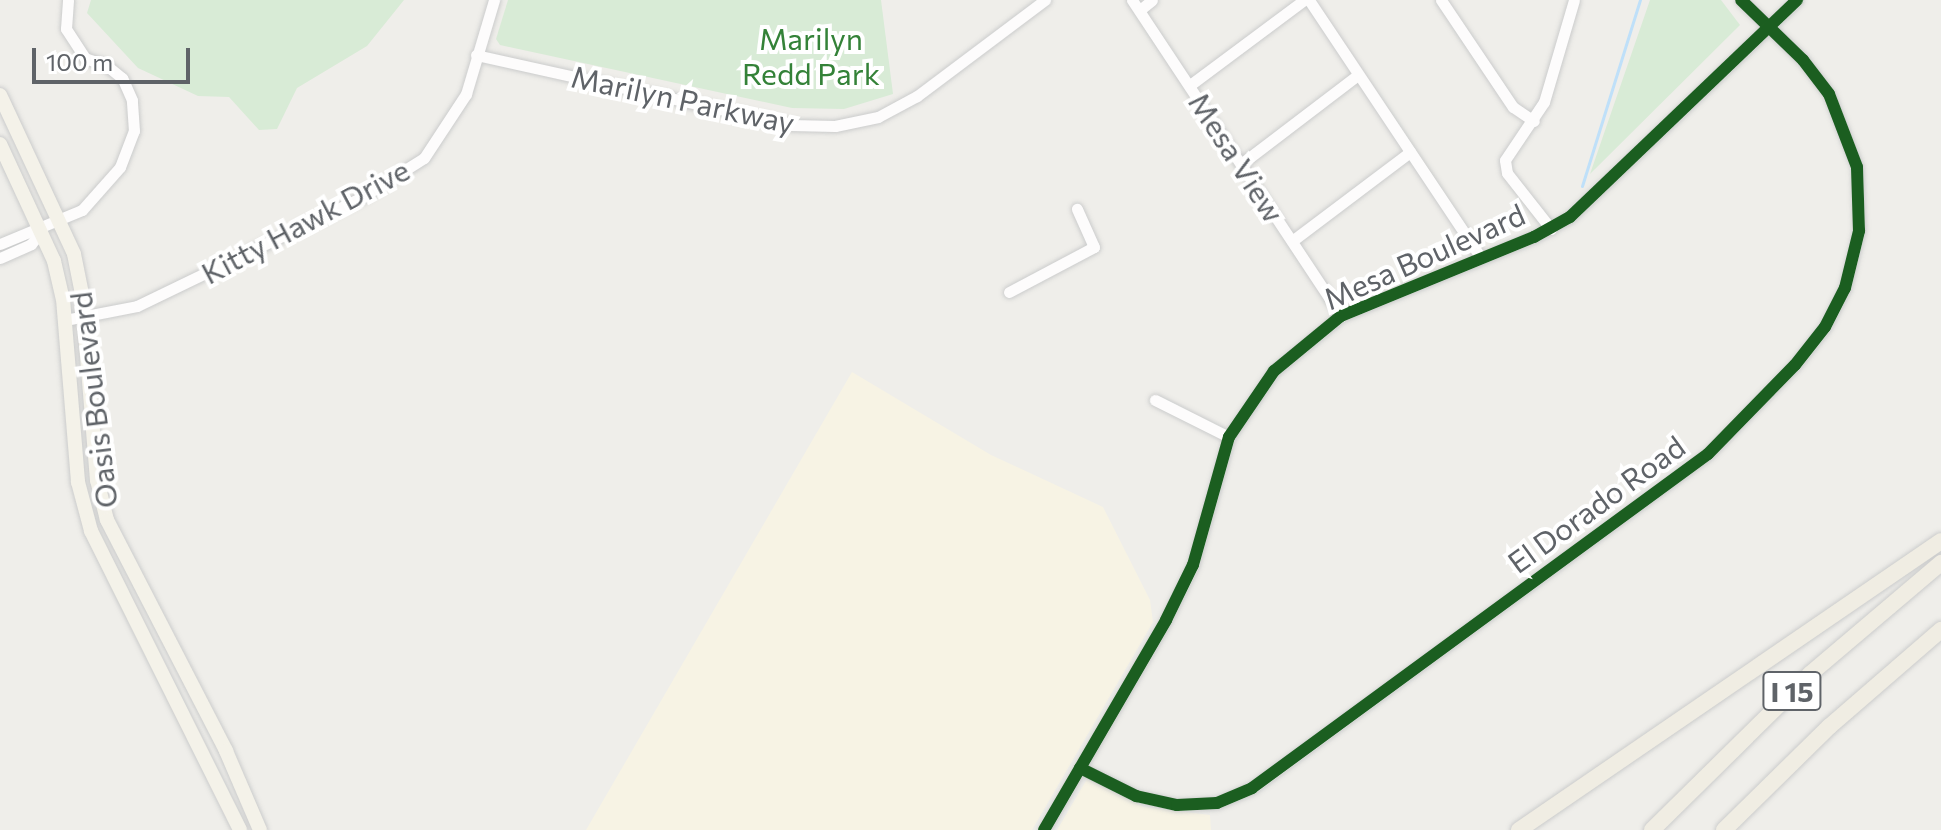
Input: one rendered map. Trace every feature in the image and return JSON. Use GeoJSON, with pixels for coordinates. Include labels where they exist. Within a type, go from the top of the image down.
{"type":"FeatureCollection","features":[{"type":"Feature","properties":{"kind":"highway"},"geometry":{"type":"LineString","coordinates":[[1519,830],[1941,541]]}},
{"type":"Feature","properties":{"kind":"highway","name":"I 15"},"geometry":{"type":"LineString","coordinates":[[1652,830],[1810,674],[1941,563]]}},
{"type":"Feature","properties":{"kind":"highway","name":"I 15"},"geometry":{"type":"LineString","coordinates":[[1726,829],[1830,726],[1941,630]]}},
{"type":"Feature","properties":{"kind":"main road","name":"Oasis Boulevard"},"geometry":{"type":"LineString","coordinates":[[0,95],[62,222],[74,254],[84,318],[97,480],[107,520],[222,742],[260,830]]}},
{"type":"Feature","properties":{"kind":"main road","name":"Oasis Boulevard"},"geometry":{"type":"LineString","coordinates":[[0,144],[54,261],[65,320],[78,482],[91,531],[240,830]]}},
{"type":"Feature","properties":{"kind":"street"},"geometry":{"type":"LineString","coordinates":[[0,244],[26,231],[42,231],[82,210],[120,167],[134,131],[132,100],[122,78],[106,65],[85,58],[66,29],[68,0]]}},
{"type":"Feature","properties":{"kind":"street","name":"Kitty Hawk Drive"},"geometry":{"type":"LineString","coordinates":[[65,320],[137,306],[362,197],[424,158],[466,94],[494,0]]}},
{"type":"Feature","properties":{"kind":"street","name":"Marilyn Parkway"},"geometry":{"type":"LineString","coordinates":[[476,55],[791,125],[835,126],[878,117],[917,96],[1045,0]]}},
{"type":"Feature","properties":{"kind":"street"},"geometry":{"type":"LineString","coordinates":[[1136,4],[1152,0]]}},
{"type":"Feature","properties":{"kind":"street"},"geometry":{"type":"LineString","coordinates":[[1190,85],[1306,0],[1481,258]]}},
{"type":"Feature","properties":{"kind":"street"},"geometry":{"type":"LineString","coordinates":[[1441,0],[1513,107],[1534,121]]}},
{"type":"Feature","properties":{"kind":"street"},"geometry":{"type":"LineString","coordinates":[[1551,229],[1507,173],[1505,160],[1534,121],[1574,0]]}},
{"type":"Feature","properties":{"kind":"street"},"geometry":{"type":"LineString","coordinates":[[1741,0],[1769,28]]}},
{"type":"Feature","properties":{"kind":"street","name":"Mesa Boulevard"},"geometry":{"type":"LineString","coordinates":[[1044,830],[1193,565],[1229,437],[1274,371],[1341,316],[1551,229],[1589,202],[1797,0]]}},
{"type":"Feature","properties":{"kind":"street","name":"Mesa View"},"geometry":{"type":"LineString","coordinates":[[1136,4],[1341,316]]}},
{"type":"Feature","properties":{"kind":"street","name":"El Dorado Road"},"geometry":{"type":"LineString","coordinates":[[1080,768],[1136,796],[1177,805],[1217,803],[1252,788],[1708,454],[1748,418],[1825,327],[1845,288],[1859,231],[1857,167],[1846,131],[1812,71],[1769,28]]}},
{"type":"Feature","properties":{"kind":"street"},"geometry":{"type":"LineString","coordinates":[[1241,164],[1358,75]]}},
{"type":"Feature","properties":{"kind":"street"},"geometry":{"type":"LineString","coordinates":[[1292,241],[1410,152]]}},
{"type":"Feature","properties":{"kind":"street"},"geometry":{"type":"LineString","coordinates":[[1009,292],[1094,247],[1077,209]]}},
{"type":"Feature","properties":{"kind":"street"},"geometry":{"type":"LineString","coordinates":[[0,258],[31,244],[42,231]]}},
{"type":"Feature","properties":{"kind":"street"},"geometry":{"type":"LineString","coordinates":[[1155,400],[1229,437]]}},
{"type":"Feature","properties":{"kind":"shaded area"},"geometry":{"type":"Polygon","coordinates":[[[852,372],[991,455],[1103,507],[1150,600],[1153,622],[1032,830],[586,830],[852,372]]]}},
{"type":"Feature","properties":{"kind":"shaded area"},"geometry":{"type":"Polygon","coordinates":[[[1087,779],[1144,807],[1210,815],[1211,830],[1057,830],[1087,779]]]}},
{"type":"Feature","properties":{"kind":"green space"},"geometry":{"type":"Polygon","coordinates":[[[91,0],[404,0],[367,46],[297,88],[277,129],[259,130],[229,97],[198,96],[138,68],[87,13],[91,0]]]}},
{"type":"Feature","properties":{"kind":"green space","name":"Marilyn Redd Park"},"geometry":{"type":"Polygon","coordinates":[[[508,0],[881,0],[893,94],[844,109],[792,108],[500,45],[496,39],[508,0]]]}},
{"type":"Feature","properties":{"kind":"green space"},"geometry":{"type":"Polygon","coordinates":[[[1650,0],[1721,0],[1740,25],[1590,174],[1650,0]]]}},
{"type":"Feature","properties":{"kind":"waterway"},"geometry":{"type":"LineString","coordinates":[[1582,186],[1640,0]]}},
{"type":"Feature","properties":{"kind":"cycle path"},"geometry":{"type":"LineString","coordinates":[[1080,768],[1136,796],[1177,805],[1217,803],[1252,788],[1708,454],[1795,365],[1825,327],[1845,288],[1859,231],[1857,167],[1829,94],[1803,60],[1741,0]]}},
{"type":"Feature","properties":{"kind":"cycle path"},"geometry":{"type":"LineString","coordinates":[[1044,830],[1166,620],[1193,565],[1229,437],[1274,371],[1341,316],[1534,237],[1570,217],[1797,0]]}}]}
